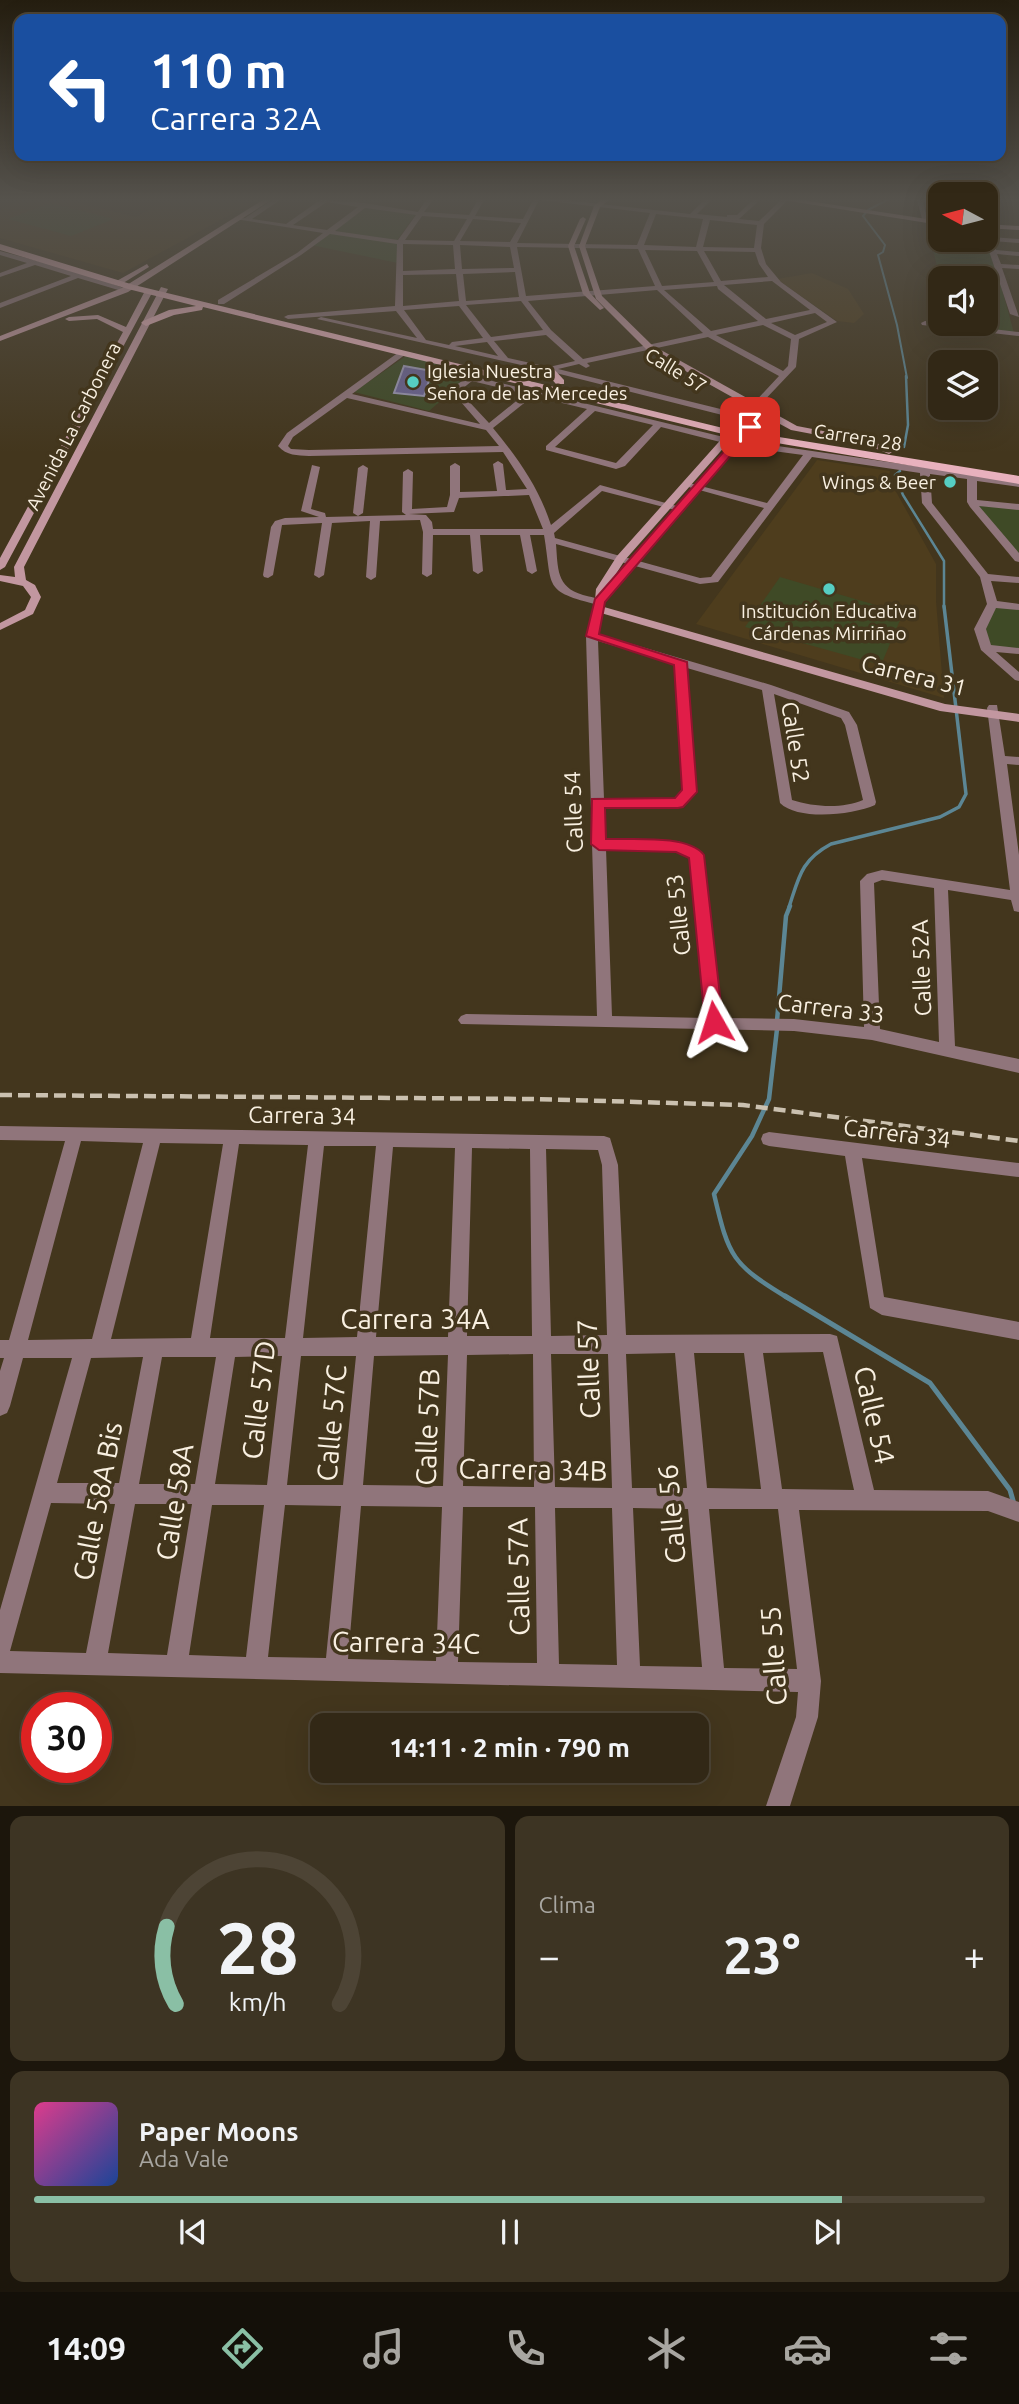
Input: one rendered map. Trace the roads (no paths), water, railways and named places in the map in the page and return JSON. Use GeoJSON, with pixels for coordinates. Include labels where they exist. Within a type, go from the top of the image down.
{"type":"FeatureCollection","features":[{"type":"Feature","properties":{"kind":"main road","name":"Carrera 28"},"geometry":{"type":"LineString","coordinates":[[125,284],[286,313],[560,382],[746,425],[1019,471]]}},
{"type":"Feature","properties":{"kind":"main road","name":"Carrera 28"},"geometry":{"type":"LineString","coordinates":[[127,284],[132,286]]}},
{"type":"Feature","properties":{"kind":"main road","name":"Carrera 28"},"geometry":{"type":"LineString","coordinates":[[225,303],[402,354],[1019,482]]}},
{"type":"Feature","properties":{"kind":"main road"},"geometry":{"type":"LineString","coordinates":[[146,323],[180,310],[225,303]]}},
{"type":"Feature","properties":{"kind":"main road"},"geometry":{"type":"LineString","coordinates":[[548,369],[560,382]]}},
{"type":"Feature","properties":{"kind":"street"},"geometry":{"type":"LineString","coordinates":[[0,306],[55,284]]}},
{"type":"Feature","properties":{"kind":"street"},"geometry":{"type":"LineString","coordinates":[[0,339],[135,284]]}},
{"type":"Feature","properties":{"kind":"street"},"geometry":{"type":"LineString","coordinates":[[0,347],[69,319],[135,284]]}},
{"type":"Feature","properties":{"kind":"street"},"geometry":{"type":"LineString","coordinates":[[225,303],[253,284]]}},
{"type":"Feature","properties":{"kind":"street"},"geometry":{"type":"LineString","coordinates":[[400,284],[400,311],[424,342]]}},
{"type":"Feature","properties":{"kind":"street"},"geometry":{"type":"LineString","coordinates":[[461,284],[463,306],[505,359]]}},
{"type":"Feature","properties":{"kind":"street"},"geometry":{"type":"LineString","coordinates":[[521,284],[524,301],[548,332],[580,362],[613,385]]}},
{"type":"Feature","properties":{"kind":"street","name":"Calle 57"},"geometry":{"type":"LineString","coordinates":[[588,284],[593,295],[645,348],[746,425],[794,428],[867,442],[889,451]]}},
{"type":"Feature","properties":{"kind":"street","name":"Calle 57"},"geometry":{"type":"LineString","coordinates":[[591,284],[593,295]]}},
{"type":"Feature","properties":{"kind":"street"},"geometry":{"type":"LineString","coordinates":[[656,284],[659,290],[709,334],[784,375]]}},
{"type":"Feature","properties":{"kind":"street"},"geometry":{"type":"LineString","coordinates":[[322,319],[730,284]]}},
{"type":"Feature","properties":{"kind":"street"},"geometry":{"type":"LineString","coordinates":[[720,285],[764,323],[795,338],[832,324],[832,321],[780,284]]}},
{"type":"Feature","properties":{"kind":"street"},"geometry":{"type":"LineString","coordinates":[[1007,284],[1017,315]]}},
{"type":"Feature","properties":{"kind":"street","name":"Avenida La Carbonera"},"geometry":{"type":"LineString","coordinates":[[0,567],[127,331],[132,286]]}},
{"type":"Feature","properties":{"kind":"street","name":"Avenida La Carbonera"},"geometry":{"type":"LineString","coordinates":[[21,581],[19,567],[163,291]]}},
{"type":"Feature","properties":{"kind":"street"},"geometry":{"type":"LineString","coordinates":[[308,316],[400,311]]}},
{"type":"Feature","properties":{"kind":"street"},"geometry":{"type":"LineString","coordinates":[[548,369],[816,311]]}},
{"type":"Feature","properties":{"kind":"street","name":"Carrera 28"},"geometry":{"type":"LineString","coordinates":[[286,313],[505,359],[613,385],[746,425],[809,454],[972,478],[1019,482]]}},
{"type":"Feature","properties":{"kind":"street"},"geometry":{"type":"LineString","coordinates":[[69,319],[98,317],[127,331]]}},
{"type":"Feature","properties":{"kind":"street"},"geometry":{"type":"LineString","coordinates":[[925,323],[1019,334]]}},
{"type":"Feature","properties":{"kind":"street"},"geometry":{"type":"LineString","coordinates":[[440,346],[548,332]]}},
{"type":"Feature","properties":{"kind":"street","name":"Calle 54"},"geometry":{"type":"LineString","coordinates":[[599,605],[674,507],[746,425],[792,367],[795,338]]}},
{"type":"Feature","properties":{"kind":"street"},"geometry":{"type":"LineString","coordinates":[[402,354],[290,435],[283,446],[288,451],[309,453],[506,449]]}},
{"type":"Feature","properties":{"kind":"street"},"geometry":{"type":"LineString","coordinates":[[480,370],[457,391],[527,478],[550,536],[557,581],[563,590],[599,605]]}},
{"type":"Feature","properties":{"kind":"street","name":"Carrera 28"},"geometry":{"type":"LineString","coordinates":[[470,378],[659,424],[746,425]]}},
{"type":"Feature","properties":{"kind":"street"},"geometry":{"type":"LineString","coordinates":[[488,428],[533,393]]}},
{"type":"Feature","properties":{"kind":"street"},"geometry":{"type":"LineString","coordinates":[[345,395],[488,428]]}},
{"type":"Feature","properties":{"kind":"street"},"geometry":{"type":"LineString","coordinates":[[593,408],[549,448],[616,466],[622,464],[659,424]]}},
{"type":"Feature","properties":{"kind":"street"},"geometry":{"type":"LineString","coordinates":[[428,532],[524,532],[550,536],[700,581],[714,580],[809,454]]}},
{"type":"Feature","properties":{"kind":"street"},"geometry":{"type":"LineString","coordinates":[[498,464],[502,493]]}},
{"type":"Feature","properties":{"kind":"street"},"geometry":{"type":"LineString","coordinates":[[315,467],[306,512],[313,515],[451,510],[455,495],[455,466]]}},
{"type":"Feature","properties":{"kind":"street"},"geometry":{"type":"LineString","coordinates":[[358,513],[363,468]]}},
{"type":"Feature","properties":{"kind":"street"},"geometry":{"type":"LineString","coordinates":[[925,471],[927,503],[985,576],[992,604],[980,629],[985,648],[998,663],[1019,678]]}},
{"type":"Feature","properties":{"kind":"street"},"geometry":{"type":"LineString","coordinates":[[407,512],[408,472]]}},
{"type":"Feature","properties":{"kind":"street"},"geometry":{"type":"LineString","coordinates":[[972,478],[972,502],[1018,556]]}},
{"type":"Feature","properties":{"kind":"street"},"geometry":{"type":"LineString","coordinates":[[693,485],[769,506]]}},
{"type":"Feature","properties":{"kind":"street"},"geometry":{"type":"LineString","coordinates":[[550,536],[595,489],[674,507]]}},
{"type":"Feature","properties":{"kind":"street"},"geometry":{"type":"LineString","coordinates":[[455,495],[534,492]]}},
{"type":"Feature","properties":{"kind":"street"},"geometry":{"type":"LineString","coordinates":[[972,502],[1019,507]]}},
{"type":"Feature","properties":{"kind":"street","name":"Calle 54"},"geometry":{"type":"LineString","coordinates":[[605,1021],[592,636],[601,589],[621,558],[674,507]]}},
{"type":"Feature","properties":{"kind":"street"},"geometry":{"type":"LineString","coordinates":[[268,575],[278,523],[423,517],[427,522],[428,532],[427,574]]}},
{"type":"Feature","properties":{"kind":"street"},"geometry":{"type":"LineString","coordinates":[[371,577],[375,519]]}},
{"type":"Feature","properties":{"kind":"street"},"geometry":{"type":"LineString","coordinates":[[319,575],[327,520]]}},
{"type":"Feature","properties":{"kind":"street"},"geometry":{"type":"LineString","coordinates":[[475,532],[478,571]]}},
{"type":"Feature","properties":{"kind":"street"},"geometry":{"type":"LineString","coordinates":[[524,532],[532,571]]}},
{"type":"Feature","properties":{"kind":"street"},"geometry":{"type":"LineString","coordinates":[[985,576],[1019,580]]}},
{"type":"Feature","properties":{"kind":"street"},"geometry":{"type":"LineString","coordinates":[[0,578],[21,581],[35,591],[34,604],[20,618],[0,627]]}},
{"type":"Feature","properties":{"kind":"street"},"geometry":{"type":"LineString","coordinates":[[992,604],[1019,607]]}},
{"type":"Feature","properties":{"kind":"street","name":"Carrera 31"},"geometry":{"type":"LineString","coordinates":[[599,605],[949,706],[1019,718]]}},
{"type":"Feature","properties":{"kind":"street"},"geometry":{"type":"LineString","coordinates":[[592,636],[767,688]]}},
{"type":"Feature","properties":{"kind":"street"},"geometry":{"type":"LineString","coordinates":[[985,648],[1019,651]]}},
{"type":"Feature","properties":{"kind":"street"},"geometry":{"type":"LineString","coordinates":[[598,803],[678,803],[690,792],[681,662]]}},
{"type":"Feature","properties":{"kind":"street","name":"Calle 52"},"geometry":{"type":"LineString","coordinates":[[767,688],[845,715],[851,725],[870,802],[852,809],[796,807],[786,803],[767,688]]}},
{"type":"Feature","properties":{"kind":"street","name":"Carrera 31"},"geometry":{"type":"LineString","coordinates":[[994,712],[1019,711]]}},
{"type":"Feature","properties":{"kind":"street"},"geometry":{"type":"LineString","coordinates":[[994,712],[1019,907]]}},
{"type":"Feature","properties":{"kind":"street"},"geometry":{"type":"LineString","coordinates":[[999,759],[1019,761]]}},
{"type":"Feature","properties":{"kind":"street","name":"Calle 53"},"geometry":{"type":"LineString","coordinates":[[599,844],[678,846],[696,855],[714,1022]]}},
{"type":"Feature","properties":{"kind":"street"},"geometry":{"type":"LineString","coordinates":[[872,1034],[867,881],[882,875],[1019,896]]}},
{"type":"Feature","properties":{"kind":"street","name":"Calle 52A"},"geometry":{"type":"LineString","coordinates":[[941,883],[947,1051]]}},
{"type":"Feature","properties":{"kind":"street","name":"Carrera 33"},"geometry":{"type":"LineString","coordinates":[[466,1020],[794,1025],[872,1034],[1019,1066]]}},
{"type":"Feature","properties":{"kind":"street","name":"Carrera 34"},"geometry":{"type":"LineString","coordinates":[[0,1133],[604,1143]]}},
{"type":"Feature","properties":{"kind":"street"},"geometry":{"type":"LineString","coordinates":[[0,1406],[8,1349],[75,1134]]}},
{"type":"Feature","properties":{"kind":"street"},"geometry":{"type":"LineString","coordinates":[[0,1649],[44,1493],[92,1348],[153,1136]]}},
{"type":"Feature","properties":{"kind":"street"},"geometry":{"type":"LineString","coordinates":[[199,1347],[232,1137]]}},
{"type":"Feature","properties":{"kind":"street","name":"Calle 57D"},"geometry":{"type":"LineString","coordinates":[[256,1668],[317,1138]]}},
{"type":"Feature","properties":{"kind":"street","name":"Calle 57C"},"geometry":{"type":"LineString","coordinates":[[336,1670],[385,1139]]}},
{"type":"Feature","properties":{"kind":"street","name":"Carrera 34"},"geometry":{"type":"LineString","coordinates":[[769,1139],[1019,1170]]}},
{"type":"Feature","properties":{"kind":"street","name":"Calle 57B"},"geometry":{"type":"LineString","coordinates":[[447,1672],[464,1141]]}},
{"type":"Feature","properties":{"kind":"street","name":"Calle 57A"},"geometry":{"type":"LineString","coordinates":[[538,1142],[548,1675]]}},
{"type":"Feature","properties":{"kind":"street","name":"Calle 57"},"geometry":{"type":"LineString","coordinates":[[604,1143],[610,1165],[629,1677]]}},
{"type":"Feature","properties":{"kind":"street"},"geometry":{"type":"LineString","coordinates":[[853,1151],[874,1298],[883,1306],[1019,1331]]}},
{"type":"Feature","properties":{"kind":"street","name":"Calle 55"},"geometry":{"type":"LineString","coordinates":[[752,1343],[810,1681],[807,1717],[779,1805]]}},
{"type":"Feature","properties":{"kind":"street","name":"Calle 54"},"geometry":{"type":"LineString","coordinates":[[830,1343],[866,1499]]}},
{"type":"Feature","properties":{"kind":"street","name":"Carrera 34A"},"geometry":{"type":"LineString","coordinates":[[8,1349],[830,1343]]}},
{"type":"Feature","properties":{"kind":"street","name":"Calle 56"},"geometry":{"type":"LineString","coordinates":[[684,1344],[714,1679]]}},
{"type":"Feature","properties":{"kind":"street","name":"Calle 58A"},"geometry":{"type":"LineString","coordinates":[[176,1666],[227,1347]]}},
{"type":"Feature","properties":{"kind":"street","name":"Calle 58A Bis"},"geometry":{"type":"LineString","coordinates":[[95,1664],[154,1348]]}},
{"type":"Feature","properties":{"kind":"street","name":"Carrera 34B"},"geometry":{"type":"LineString","coordinates":[[44,1493],[988,1500],[1019,1512]]}},
{"type":"Feature","properties":{"kind":"street","name":"Carrera 34C"},"geometry":{"type":"LineString","coordinates":[[0,1662],[810,1681]]}},
{"type":"Feature","properties":{"kind":"waterway"},"geometry":{"type":"LineString","coordinates":[[886,284],[907,378]]}},
{"type":"Feature","properties":{"kind":"waterway"},"geometry":{"type":"LineString","coordinates":[[904,447],[908,425],[906,376]]}},
{"type":"Feature","properties":{"kind":"waterway"},"geometry":{"type":"LineString","coordinates":[[900,471],[895,475],[903,495],[944,561],[944,606]]}},
{"type":"Feature","properties":{"kind":"waterway"},"geometry":{"type":"LineString","coordinates":[[789,907],[802,870],[821,850],[831,844],[940,817],[959,807],[966,794],[944,606]]}},
{"type":"Feature","properties":{"kind":"waterway"},"geometry":{"type":"LineString","coordinates":[[777,1021],[786,916],[790,906]]}},
{"type":"Feature","properties":{"kind":"waterway"},"geometry":{"type":"LineString","coordinates":[[777,1029],[769,1099],[752,1136],[714,1194],[724,1232],[736,1257],[755,1276],[785,1296]]}},
{"type":"Feature","properties":{"kind":"waterway"},"geometry":{"type":"LineString","coordinates":[[785,1296],[930,1383],[1010,1490],[1014,1504]]}},
{"type":"Feature","properties":{"kind":"railway"},"geometry":{"type":"LineString","coordinates":[[0,1095],[532,1099],[743,1105],[1019,1141]]}},
{"type":"Feature","properties":{"kind":"place","name":"Iglesia Nuestra Señora de las Mercedes"},"geometry":{"type":"Point","coordinates":[413,382]}},
{"type":"Feature","properties":{"kind":"place","name":"Wings & Beer"},"geometry":{"type":"Point","coordinates":[950,482]}},
{"type":"Feature","properties":{"kind":"place","name":"Institución Educativa Cárdenas Mirriñao"},"geometry":{"type":"Point","coordinates":[829,589]}}]}
